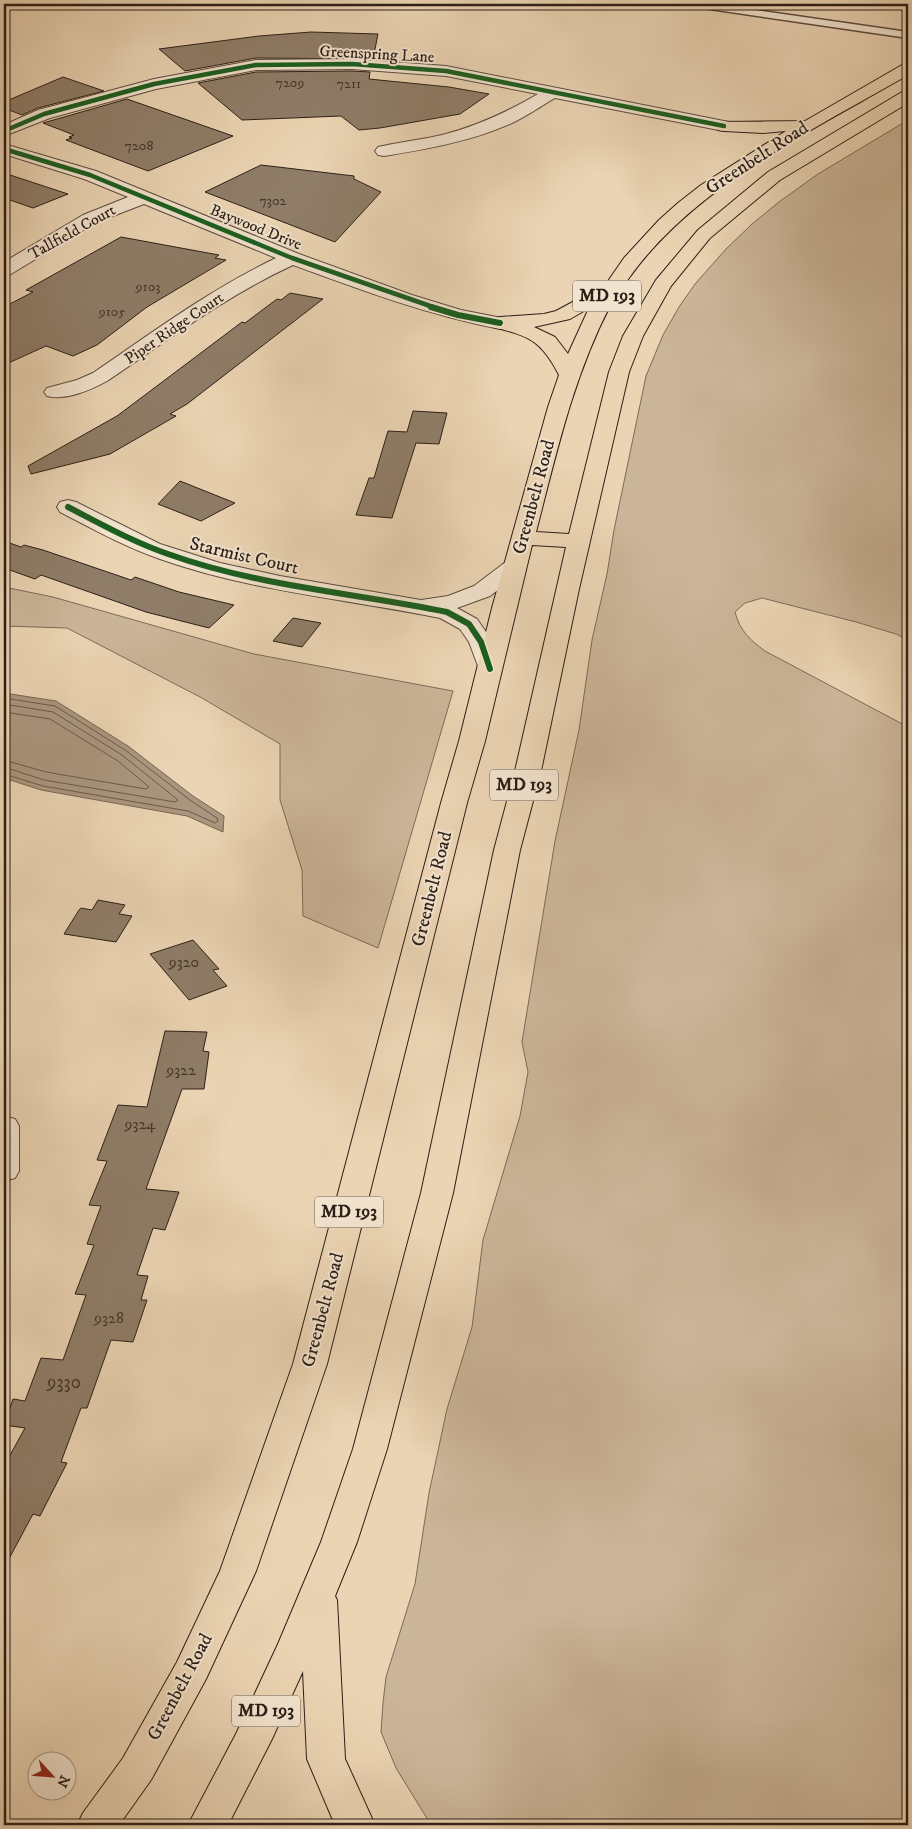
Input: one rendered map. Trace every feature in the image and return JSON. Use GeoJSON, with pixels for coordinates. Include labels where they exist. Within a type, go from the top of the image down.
{"type":"FeatureCollection","features":[{"type":"Feature","properties":{"kind":"main road","name":"Greenbelt Road"},"geometry":{"type":"LineString","coordinates":[[96,1825],[137,1769],[193,1668],[238,1571],[310,1364],[558,407],[569,375],[601,304],[631,262],[665,224],[707,189],[808,125],[908,68]]}},
{"type":"Feature","properties":{"kind":"main road","name":"Greenbelt Road"},"geometry":{"type":"LineString","coordinates":[[208,1825],[253,1739],[318,1594],[339,1542],[370,1449],[436,1193],[505,859],[528,771],[619,372],[633,336],[663,284],[704,234],[755,191],[815,151],[908,96]]}},
{"type":"Feature","properties":{"kind":"main road"},"geometry":{"type":"LineString","coordinates":[[724,126],[762,128],[808,125]]}},
{"type":"Feature","properties":{"kind":"main road"},"geometry":{"type":"LineString","coordinates":[[724,126],[742,134],[750,142],[747,162]]}},
{"type":"Feature","properties":{"kind":"main road"},"geometry":{"type":"LineString","coordinates":[[500,323],[544,320],[563,315],[613,288]]}},
{"type":"Feature","properties":{"kind":"main road"},"geometry":{"type":"LineString","coordinates":[[500,323],[531,332],[548,340],[557,350],[569,375]]}},
{"type":"Feature","properties":{"kind":"main road"},"geometry":{"type":"LineString","coordinates":[[519,552],[579,542]]}},
{"type":"Feature","properties":{"kind":"main road"},"geometry":{"type":"LineString","coordinates":[[318,1594],[326,1759],[354,1825]]}},
{"type":"Feature","properties":{"kind":"street","name":"Greenspring Lane"},"geometry":{"type":"LineString","coordinates":[[4,132],[44,114],[154,84],[256,65],[352,64],[446,71],[724,126]]}},
{"type":"Feature","properties":{"kind":"street"},"geometry":{"type":"LineString","coordinates":[[384,151],[427,144],[475,131],[507,118],[553,92]]}},
{"type":"Feature","properties":{"kind":"street","name":"Baywood Drive"},"geometry":{"type":"LineString","coordinates":[[4,149],[67,167],[292,258],[423,305],[458,315],[500,323]]}},
{"type":"Feature","properties":{"kind":"street","name":"Tallfield Court"},"geometry":{"type":"LineString","coordinates":[[4,270],[89,219],[142,198]]}},
{"type":"Feature","properties":{"kind":"street","name":"Piper Ridge Court"},"geometry":{"type":"LineString","coordinates":[[54,392],[84,385],[100,378],[205,305],[254,276],[292,258]]}},
{"type":"Feature","properties":{"kind":"street","name":"Starmist Court"},"geometry":{"type":"LineString","coordinates":[[68,507],[141,544],[181,559],[275,582],[447,612],[469,624],[481,642],[490,669]]}},
{"type":"Feature","properties":{"kind":"street"},"geometry":{"type":"LineString","coordinates":[[422,607],[452,602],[482,591],[519,552]]}},
{"type":"Feature","properties":{"kind":"street"},"geometry":{"type":"LineString","coordinates":[[4,1126],[4,1171]]}},
{"type":"Feature","properties":{"kind":"lane"},"geometry":{"type":"LineString","coordinates":[[696,4],[908,35]]}},
{"type":"Feature","properties":{"kind":"shaded area"},"geometry":{"type":"Polygon","coordinates":[[[908,120],[908,640],[896,634],[856,622],[762,598],[745,603],[735,612],[746,634],[765,651],[908,727],[908,1825],[431,1825],[396,1768],[381,1732],[386,1677],[415,1584],[429,1493],[447,1409],[472,1327],[483,1240],[520,1116],[528,1072],[522,1042],[555,841],[579,730],[592,640],[646,376],[663,335],[679,307],[695,284],[726,249],[752,224],[818,174],[908,120]]]}},
{"type":"Feature","properties":{"kind":"shaded area"},"geometry":{"type":"Polygon","coordinates":[[[4,587],[53,597],[254,654],[453,691],[378,948],[303,916],[302,870],[280,800],[280,744],[202,698],[67,628],[4,626],[4,587]]]}},
{"type":"Feature","properties":{"kind":"water"},"geometry":{"type":"Polygon","coordinates":[[[4,693],[56,701],[128,746],[193,796],[224,816],[223,832],[187,816],[41,790],[4,778],[4,693]]]}},
{"type":"Feature","properties":{"kind":"building"},"geometry":{"type":"Polygon","coordinates":[[[311,32],[378,34],[373,59],[256,58],[185,71],[159,49],[259,36],[311,32]]]}},
{"type":"Feature","properties":{"kind":"building"},"geometry":{"type":"Polygon","coordinates":[[[256,72],[370,72],[369,79],[449,87],[489,94],[460,114],[359,130],[341,116],[242,120],[198,83],[256,72]]]}},
{"type":"Feature","properties":{"kind":"building"},"geometry":{"type":"Polygon","coordinates":[[[63,77],[104,91],[38,108],[22,115],[4,108],[4,102],[63,77]]]}},
{"type":"Feature","properties":{"kind":"building"},"geometry":{"type":"Polygon","coordinates":[[[127,99],[233,136],[148,171],[66,140],[74,135],[43,123],[127,99]]]}},
{"type":"Feature","properties":{"kind":"building"},"geometry":{"type":"Polygon","coordinates":[[[261,165],[354,176],[354,179],[381,192],[335,242],[205,192],[261,165]]]}},
{"type":"Feature","properties":{"kind":"building"},"geometry":{"type":"Polygon","coordinates":[[[4,173],[68,194],[33,208],[4,198],[4,173]]]}},
{"type":"Feature","properties":{"kind":"building"},"geometry":{"type":"Polygon","coordinates":[[[121,237],[219,255],[215,258],[226,260],[147,307],[97,345],[73,356],[46,346],[4,365],[4,307],[33,292],[26,290],[121,237]]]}},
{"type":"Feature","properties":{"kind":"building"},"geometry":{"type":"Polygon","coordinates":[[[290,293],[323,299],[187,404],[170,414],[176,416],[110,454],[31,474],[28,466],[117,416],[242,322],[245,323],[277,299],[281,300],[290,293]]]}},
{"type":"Feature","properties":{"kind":"building"},"geometry":{"type":"Polygon","coordinates":[[[413,411],[447,413],[439,444],[416,443],[392,518],[356,515],[369,478],[374,478],[388,431],[407,432],[413,411]]]}},
{"type":"Feature","properties":{"kind":"building"},"geometry":{"type":"Polygon","coordinates":[[[180,481],[235,503],[201,521],[158,504],[180,481]]]}},
{"type":"Feature","properties":{"kind":"building"},"geometry":{"type":"Polygon","coordinates":[[[4,541],[21,547],[24,545],[43,550],[131,580],[135,577],[179,592],[234,605],[209,628],[146,612],[41,575],[35,579],[4,568],[4,541]]]}},
{"type":"Feature","properties":{"kind":"building"},"geometry":{"type":"Polygon","coordinates":[[[293,618],[321,623],[302,647],[273,641],[293,618]]]}},
{"type":"Feature","properties":{"kind":"building"},"geometry":{"type":"Polygon","coordinates":[[[98,900],[125,905],[119,914],[132,916],[116,942],[64,934],[81,908],[92,910],[98,900]]]}},
{"type":"Feature","properties":{"kind":"building"},"geometry":{"type":"Polygon","coordinates":[[[193,940],[219,969],[213,970],[227,986],[189,1000],[150,954],[193,940]]]}},
{"type":"Feature","properties":{"kind":"building"},"geometry":{"type":"Polygon","coordinates":[[[165,1031],[207,1032],[203,1051],[209,1052],[204,1089],[182,1089],[146,1189],[179,1192],[165,1230],[153,1228],[137,1275],[148,1276],[141,1300],[147,1300],[133,1342],[111,1340],[87,1408],[81,1408],[61,1462],[67,1463],[40,1516],[33,1514],[4,1568],[4,1466],[25,1428],[4,1425],[13,1399],[25,1401],[41,1358],[63,1360],[86,1295],[75,1294],[94,1245],[87,1244],[101,1206],[89,1205],[107,1161],[97,1160],[118,1105],[147,1107],[165,1031]]]}},
{"type":"Feature","properties":{"kind":"cycle path"},"geometry":{"type":"LineString","coordinates":[[4,131],[44,114],[154,84],[256,65],[352,64],[446,71],[724,126]]}},
{"type":"Feature","properties":{"kind":"cycle path"},"geometry":{"type":"LineString","coordinates":[[4,149],[90,175],[292,258],[405,299],[458,315],[500,323]]}},
{"type":"Feature","properties":{"kind":"cycle path"},"geometry":{"type":"LineString","coordinates":[[68,507],[124,536],[167,554],[214,568],[280,583],[447,612],[469,624],[481,642],[490,669]]}}]}
